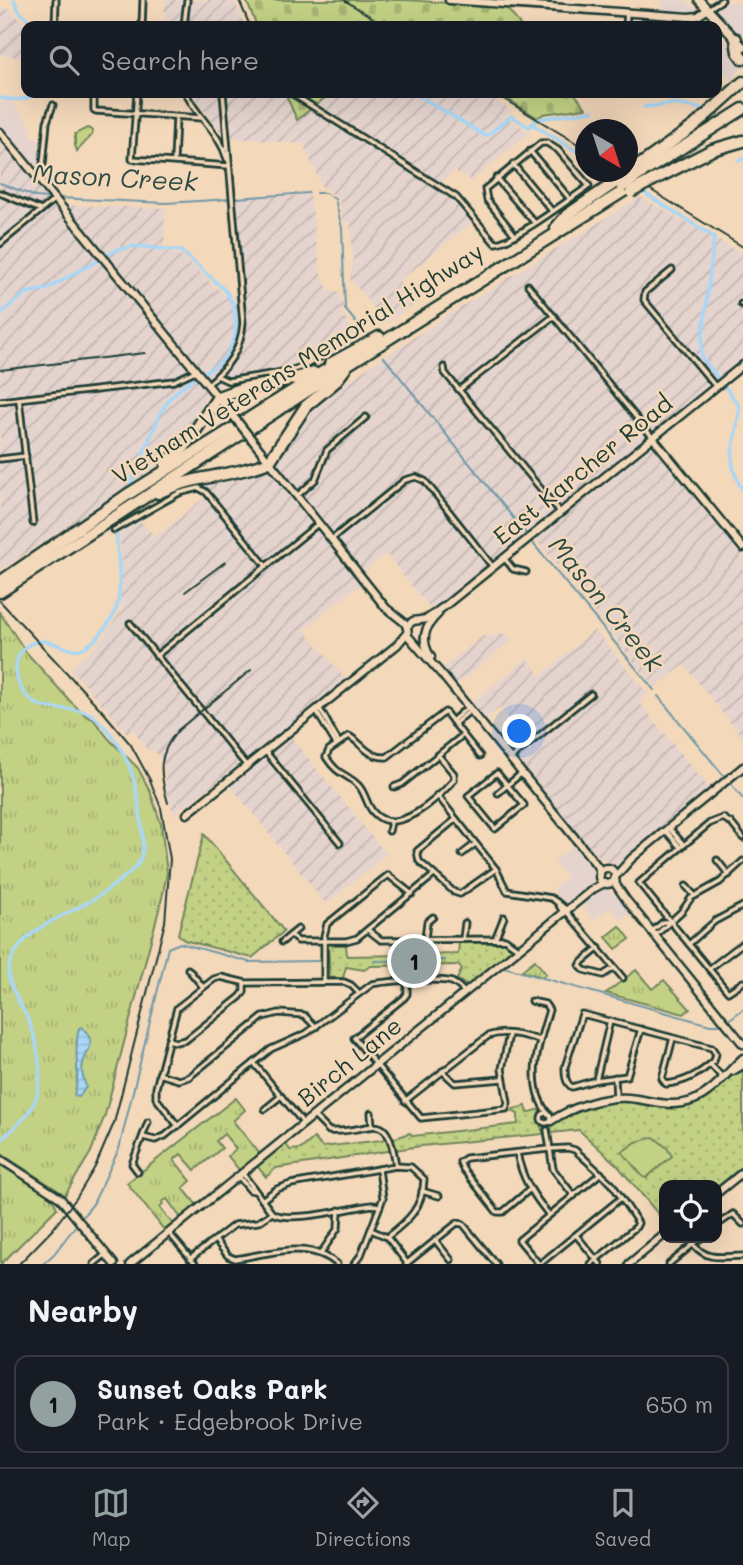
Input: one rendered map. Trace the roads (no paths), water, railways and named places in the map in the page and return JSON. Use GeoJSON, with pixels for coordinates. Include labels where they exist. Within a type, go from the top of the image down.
{"type":"FeatureCollection","features":[{"type":"Feature","properties":{"kind":"highway"},"geometry":{"type":"LineString","coordinates":[[741,44],[738,52],[743,59]]}},
{"type":"Feature","properties":{"kind":"highway"},"geometry":{"type":"LineString","coordinates":[[644,175],[674,141],[743,82]]}},
{"type":"Feature","properties":{"kind":"highway"},"geometry":{"type":"LineString","coordinates":[[722,102],[743,89]]}},
{"type":"Feature","properties":{"kind":"highway"},"geometry":{"type":"LineString","coordinates":[[644,175],[670,155],[743,109]]}},
{"type":"Feature","properties":{"kind":"highway"},"geometry":{"type":"LineString","coordinates":[[624,187],[743,114]]}},
{"type":"Feature","properties":{"kind":"highway"},"geometry":{"type":"LineString","coordinates":[[644,175],[743,141]]}},
{"type":"Feature","properties":{"kind":"highway","name":"Vietnam Veterans Memorial Highway"},"geometry":{"type":"LineString","coordinates":[[0,582],[119,516],[350,363],[604,204],[624,187]]}},
{"type":"Feature","properties":{"kind":"highway","name":"Vietnam Veterans Memorial Highway"},"geometry":{"type":"LineString","coordinates":[[119,516],[130,494],[624,187]]}},
{"type":"Feature","properties":{"kind":"highway"},"geometry":{"type":"LineString","coordinates":[[130,494],[185,446],[218,397],[243,388],[313,374],[379,337]]}},
{"type":"Feature","properties":{"kind":"highway"},"geometry":{"type":"LineString","coordinates":[[0,592],[79,538],[184,482],[234,473],[270,462],[306,406],[334,383],[350,363]]}},
{"type":"Feature","properties":{"kind":"main road"},"geometry":{"type":"LineString","coordinates":[[449,0],[680,16],[698,16],[708,9]]}},
{"type":"Feature","properties":{"kind":"main road"},"geometry":{"type":"LineString","coordinates":[[699,0],[719,21]]}},
{"type":"Feature","properties":{"kind":"main road"},"geometry":{"type":"LineString","coordinates":[[722,24],[741,44]]}},
{"type":"Feature","properties":{"kind":"main road"},"geometry":{"type":"LineString","coordinates":[[0,132],[218,397],[386,608],[405,623],[409,635],[598,867],[604,883],[627,901]]}},
{"type":"Feature","properties":{"kind":"main road","name":"East Karcher Road"},"geometry":{"type":"LineString","coordinates":[[446,605],[743,365]]}},
{"type":"Feature","properties":{"kind":"main road"},"geometry":{"type":"LineString","coordinates":[[653,438],[743,548]]}},
{"type":"Feature","properties":{"kind":"main road"},"geometry":{"type":"LineString","coordinates":[[385,604],[404,617],[425,626],[425,648],[443,676]]}},
{"type":"Feature","properties":{"kind":"main road"},"geometry":{"type":"LineString","coordinates":[[409,635],[420,639],[446,605]]}},
{"type":"Feature","properties":{"kind":"main road"},"geometry":{"type":"LineString","coordinates":[[187,814],[409,635],[417,621],[446,605]]}},
{"type":"Feature","properties":{"kind":"main road"},"geometry":{"type":"LineString","coordinates":[[604,883],[610,883],[632,858],[743,767]]}},
{"type":"Feature","properties":{"kind":"main road"},"geometry":{"type":"LineString","coordinates":[[587,853],[611,869],[616,885],[627,901],[743,1044]]}},
{"type":"Feature","properties":{"kind":"main road"},"geometry":{"type":"LineString","coordinates":[[600,875],[603,869],[611,869],[632,858]]}},
{"type":"Feature","properties":{"kind":"main road","name":"Birch Lane"},"geometry":{"type":"LineString","coordinates":[[593,889],[600,875]]}},
{"type":"Feature","properties":{"kind":"main road","name":"Birch Lane"},"geometry":{"type":"LineString","coordinates":[[130,1264],[593,889],[604,883]]}},
{"type":"Feature","properties":{"kind":"main road"},"geometry":{"type":"LineString","coordinates":[[549,1118],[616,1098],[664,1105],[685,1103],[707,1093],[743,1058]]}},
{"type":"Feature","properties":{"kind":"main road"},"geometry":{"type":"LineString","coordinates":[[731,1072],[743,1065]]}},
{"type":"Feature","properties":{"kind":"main road"},"geometry":{"type":"LineString","coordinates":[[0,1159],[60,1198],[114,1264]]}},
{"type":"Feature","properties":{"kind":"main road"},"geometry":{"type":"LineString","coordinates":[[722,1189],[743,1172]]}},
{"type":"Feature","properties":{"kind":"main road"},"geometry":{"type":"LineString","coordinates":[[629,1264],[659,1239]]}},
{"type":"Feature","properties":{"kind":"street"},"geometry":{"type":"LineString","coordinates":[[55,21],[56,0]]}},
{"type":"Feature","properties":{"kind":"street"},"geometry":{"type":"LineString","coordinates":[[142,21],[143,0]]}},
{"type":"Feature","properties":{"kind":"street"},"geometry":{"type":"LineString","coordinates":[[185,21],[187,0]]}},
{"type":"Feature","properties":{"kind":"street"},"geometry":{"type":"LineString","coordinates":[[708,9],[722,0]]}},
{"type":"Feature","properties":{"kind":"street"},"geometry":{"type":"LineString","coordinates":[[626,21],[627,12]]}},
{"type":"Feature","properties":{"kind":"street"},"geometry":{"type":"LineString","coordinates":[[680,16],[680,21]]}},
{"type":"Feature","properties":{"kind":"street"},"geometry":{"type":"LineString","coordinates":[[137,98],[132,159],[230,167]]}},
{"type":"Feature","properties":{"kind":"street"},"geometry":{"type":"LineString","coordinates":[[189,98],[219,138],[230,167]]}},
{"type":"Feature","properties":{"kind":"street"},"geometry":{"type":"LineString","coordinates":[[207,385],[232,360],[238,348],[243,323],[223,98]]}},
{"type":"Feature","properties":{"kind":"street"},"geometry":{"type":"LineString","coordinates":[[299,98],[456,197],[495,243],[502,243],[515,235],[534,222],[552,211],[589,186],[558,150],[541,143],[496,177],[485,189],[484,194],[495,211],[515,235]]}},
{"type":"Feature","properties":{"kind":"street"},"geometry":{"type":"LineString","coordinates":[[94,99],[96,111],[202,118]]}},
{"type":"Feature","properties":{"kind":"street"},"geometry":{"type":"LineString","coordinates":[[38,179],[43,175],[47,122],[53,106]]}},
{"type":"Feature","properties":{"kind":"street"},"geometry":{"type":"LineString","coordinates":[[174,162],[176,118]]}},
{"type":"Feature","properties":{"kind":"street"},"geometry":{"type":"LineString","coordinates":[[530,151],[570,199]]}},
{"type":"Feature","properties":{"kind":"street"},"geometry":{"type":"LineString","coordinates":[[513,164],[552,211]]}},
{"type":"Feature","properties":{"kind":"street"},"geometry":{"type":"LineString","coordinates":[[496,177],[534,222]]}},
{"type":"Feature","properties":{"kind":"street"},"geometry":{"type":"LineString","coordinates":[[0,193],[41,210]]}},
{"type":"Feature","properties":{"kind":"street"},"geometry":{"type":"LineString","coordinates":[[0,244],[55,199]]}},
{"type":"Feature","properties":{"kind":"street"},"geometry":{"type":"LineString","coordinates":[[672,270],[645,292],[645,300],[716,387]]}},
{"type":"Feature","properties":{"kind":"street"},"geometry":{"type":"LineString","coordinates":[[528,285],[653,438]]}},
{"type":"Feature","properties":{"kind":"street"},"geometry":{"type":"LineString","coordinates":[[459,390],[554,316]]}},
{"type":"Feature","properties":{"kind":"street"},"geometry":{"type":"LineString","coordinates":[[217,376],[228,380],[289,371],[305,366],[325,354]]}},
{"type":"Feature","properties":{"kind":"street"},"geometry":{"type":"LineString","coordinates":[[444,367],[445,373],[560,512]]}},
{"type":"Feature","properties":{"kind":"street"},"geometry":{"type":"LineString","coordinates":[[0,401],[174,380],[198,374]]}},
{"type":"Feature","properties":{"kind":"street"},"geometry":{"type":"LineString","coordinates":[[19,399],[33,523]]}},
{"type":"Feature","properties":{"kind":"street"},"geometry":{"type":"LineString","coordinates":[[297,496],[314,480],[327,450],[366,417]]}},
{"type":"Feature","properties":{"kind":"street"},"geometry":{"type":"LineString","coordinates":[[0,459],[26,456]]}},
{"type":"Feature","properties":{"kind":"street"},"geometry":{"type":"LineString","coordinates":[[332,539],[405,480],[416,477],[425,481],[494,567]]}},
{"type":"Feature","properties":{"kind":"street"},"geometry":{"type":"LineString","coordinates":[[119,516],[199,488],[204,490],[266,566]]}},
{"type":"Feature","properties":{"kind":"street"},"geometry":{"type":"LineString","coordinates":[[156,656],[319,523]]}},
{"type":"Feature","properties":{"kind":"street"},"geometry":{"type":"LineString","coordinates":[[504,558],[513,569],[526,572]]}},
{"type":"Feature","properties":{"kind":"street"},"geometry":{"type":"LineString","coordinates":[[130,623],[246,766]]}},
{"type":"Feature","properties":{"kind":"street"},"geometry":{"type":"LineString","coordinates":[[510,758],[591,694]]}},
{"type":"Feature","properties":{"kind":"street"},"geometry":{"type":"LineString","coordinates":[[453,722],[470,708]]}},
{"type":"Feature","properties":{"kind":"street"},"geometry":{"type":"LineString","coordinates":[[317,709],[338,743]]}},
{"type":"Feature","properties":{"kind":"street"},"geometry":{"type":"LineString","coordinates":[[439,756],[455,778],[406,819],[391,822],[377,817],[359,786],[340,774],[326,754],[346,736],[351,736],[368,752],[387,757],[445,712],[480,756]]}},
{"type":"Feature","properties":{"kind":"street"},"geometry":{"type":"LineString","coordinates":[[394,787],[402,785],[463,735]]}},
{"type":"Feature","properties":{"kind":"street"},"geometry":{"type":"LineString","coordinates":[[265,751],[340,844]]}},
{"type":"Feature","properties":{"kind":"street"},"geometry":{"type":"LineString","coordinates":[[497,773],[508,785],[524,805],[494,829],[468,796],[497,773]]}},
{"type":"Feature","properties":{"kind":"street"},"geometry":{"type":"LineString","coordinates":[[498,793],[522,773]]}},
{"type":"Feature","properties":{"kind":"street"},"geometry":{"type":"LineString","coordinates":[[437,795],[496,869],[508,891],[551,898],[558,902],[623,978]]}},
{"type":"Feature","properties":{"kind":"street"},"geometry":{"type":"LineString","coordinates":[[743,838],[724,815],[710,823],[639,881],[728,992],[743,982]]}},
{"type":"Feature","properties":{"kind":"street"},"geometry":{"type":"LineString","coordinates":[[456,819],[417,851],[419,861],[454,892],[460,894],[496,869]]}},
{"type":"Feature","properties":{"kind":"street"},"geometry":{"type":"LineString","coordinates":[[389,831],[391,822]]}},
{"type":"Feature","properties":{"kind":"street"},"geometry":{"type":"LineString","coordinates":[[668,829],[681,846]]}},
{"type":"Feature","properties":{"kind":"street"},"geometry":{"type":"LineString","coordinates":[[462,854],[475,844]]}},
{"type":"Feature","properties":{"kind":"street"},"geometry":{"type":"LineString","coordinates":[[717,860],[729,875]]}},
{"type":"Feature","properties":{"kind":"street"},"geometry":{"type":"LineString","coordinates":[[653,934],[670,922],[694,895],[715,886],[743,861]]}},
{"type":"Feature","properties":{"kind":"street"},"geometry":{"type":"LineString","coordinates":[[291,935],[298,941],[353,940],[434,875]]}},
{"type":"Feature","properties":{"kind":"street"},"geometry":{"type":"LineString","coordinates":[[324,982],[327,924],[390,876],[412,894]]}},
{"type":"Feature","properties":{"kind":"street"},"geometry":{"type":"LineString","coordinates":[[686,886],[694,895]]}},
{"type":"Feature","properties":{"kind":"street"},"geometry":{"type":"LineString","coordinates":[[689,944],[715,921],[743,906]]}},
{"type":"Feature","properties":{"kind":"street"},"geometry":{"type":"LineString","coordinates":[[425,939],[427,922],[433,917]]}},
{"type":"Feature","properties":{"kind":"street"},"geometry":{"type":"LineString","coordinates":[[495,939],[504,917]]}},
{"type":"Feature","properties":{"kind":"street"},"geometry":{"type":"LineString","coordinates":[[463,939],[465,923]]}},
{"type":"Feature","properties":{"kind":"street"},"geometry":{"type":"LineString","coordinates":[[282,942],[298,929]]}},
{"type":"Feature","properties":{"kind":"street"},"geometry":{"type":"LineString","coordinates":[[368,929],[381,940],[495,939],[510,940],[519,949]]}},
{"type":"Feature","properties":{"kind":"street"},"geometry":{"type":"LineString","coordinates":[[709,969],[743,943]]}},
{"type":"Feature","properties":{"kind":"street"},"geometry":{"type":"LineString","coordinates":[[598,948],[582,961],[580,966],[584,970],[603,975],[615,968]]}},
{"type":"Feature","properties":{"kind":"street"},"geometry":{"type":"LineString","coordinates":[[188,969],[204,987]]}},
{"type":"Feature","properties":{"kind":"street"},"geometry":{"type":"LineString","coordinates":[[177,1126],[156,1098],[159,1074],[177,1008],[216,978],[244,983],[348,983],[359,993]]}},
{"type":"Feature","properties":{"kind":"street"},"geometry":{"type":"LineString","coordinates":[[143,1137],[158,1140],[271,1049],[316,1027],[376,983],[445,981],[457,985],[465,993]]}},
{"type":"Feature","properties":{"kind":"street"},"geometry":{"type":"LineString","coordinates":[[407,982],[407,994],[404,998],[354,1038],[421,1118],[507,1108],[502,1079],[509,1034]]}},
{"type":"Feature","properties":{"kind":"street"},"geometry":{"type":"LineString","coordinates":[[168,1040],[186,1040],[240,997],[244,992],[244,983]]}},
{"type":"Feature","properties":{"kind":"street"},"geometry":{"type":"LineString","coordinates":[[531,1001],[545,1004],[548,1008],[539,1040],[534,1076],[542,1107],[549,1118],[547,1130],[553,1169],[574,1196]]}},
{"type":"Feature","properties":{"kind":"street"},"geometry":{"type":"LineString","coordinates":[[159,1074],[179,1080],[189,1077],[255,1023],[271,1014],[304,1014],[316,1027]]}},
{"type":"Feature","properties":{"kind":"street"},"geometry":{"type":"LineString","coordinates":[[641,1029],[627,1076],[570,1087],[565,1067],[582,1014],[641,1029],[712,1048],[716,1054],[715,1061],[691,1078],[666,1084],[662,1079],[673,1038]]}},
{"type":"Feature","properties":{"kind":"street"},"geometry":{"type":"LineString","coordinates":[[596,1080],[610,1021]]}},
{"type":"Feature","properties":{"kind":"street"},"geometry":{"type":"LineString","coordinates":[[405,1101],[488,1036],[498,1033],[539,1040]]}},
{"type":"Feature","properties":{"kind":"street"},"geometry":{"type":"LineString","coordinates":[[254,1063],[304,1125]]}},
{"type":"Feature","properties":{"kind":"street"},"geometry":{"type":"LineString","coordinates":[[710,1064],[723,1079]]}},
{"type":"Feature","properties":{"kind":"street"},"geometry":{"type":"LineString","coordinates":[[442,1071],[455,1083],[502,1079]]}},
{"type":"Feature","properties":{"kind":"street"},"geometry":{"type":"LineString","coordinates":[[615,1077],[616,1098]]}},
{"type":"Feature","properties":{"kind":"street"},"geometry":{"type":"LineString","coordinates":[[265,1109],[281,1096]]}},
{"type":"Feature","properties":{"kind":"street"},"geometry":{"type":"LineString","coordinates":[[371,1113],[372,1126]]}},
{"type":"Feature","properties":{"kind":"street"},"geometry":{"type":"LineString","coordinates":[[314,1116],[330,1131],[372,1126],[383,1129],[390,1136],[396,1166]]}},
{"type":"Feature","properties":{"kind":"street"},"geometry":{"type":"LineString","coordinates":[[138,1172],[132,1164],[148,1122]]}},
{"type":"Feature","properties":{"kind":"street"},"geometry":{"type":"LineString","coordinates":[[530,1190],[500,1213],[460,1162],[466,1158],[517,1152],[568,1148],[575,1150],[601,1173],[638,1223],[598,1262],[591,1264]]}},
{"type":"Feature","properties":{"kind":"street"},"geometry":{"type":"LineString","coordinates":[[517,1152],[521,1174],[550,1215]]}},
{"type":"Feature","properties":{"kind":"street"},"geometry":{"type":"LineString","coordinates":[[262,1200],[277,1189],[291,1184],[408,1166],[417,1170],[424,1179],[422,1191],[411,1218],[387,1237]]}},
{"type":"Feature","properties":{"kind":"street"},"geometry":{"type":"LineString","coordinates":[[354,1264],[361,1255],[380,1206],[383,1192],[379,1170]]}},
{"type":"Feature","properties":{"kind":"street"},"geometry":{"type":"LineString","coordinates":[[601,1173],[519,1240],[539,1264],[621,1198]]}},
{"type":"Feature","properties":{"kind":"street"},"geometry":{"type":"LineString","coordinates":[[241,1175],[272,1213],[284,1218],[380,1206]]}},
{"type":"Feature","properties":{"kind":"street"},"geometry":{"type":"LineString","coordinates":[[422,1191],[439,1196]]}},
{"type":"Feature","properties":{"kind":"street"},"geometry":{"type":"LineString","coordinates":[[321,1253],[338,1228],[339,1210]]}},
{"type":"Feature","properties":{"kind":"street"},"geometry":{"type":"LineString","coordinates":[[190,1259],[234,1225],[258,1222],[272,1213]]}},
{"type":"Feature","properties":{"kind":"street"},"geometry":{"type":"LineString","coordinates":[[722,1222],[733,1214],[743,1224]]}},
{"type":"Feature","properties":{"kind":"street"},"geometry":{"type":"LineString","coordinates":[[371,1230],[387,1237],[407,1264],[458,1223],[463,1224],[496,1264]]}},
{"type":"Feature","properties":{"kind":"street"},"geometry":{"type":"LineString","coordinates":[[169,1233],[195,1264]]}},
{"type":"Feature","properties":{"kind":"street"},"geometry":{"type":"LineString","coordinates":[[576,1235],[598,1262]]}},
{"type":"Feature","properties":{"kind":"street"},"geometry":{"type":"LineString","coordinates":[[215,1240],[228,1256],[234,1259],[298,1250],[321,1253],[337,1264]]}},
{"type":"Feature","properties":{"kind":"street"},"geometry":{"type":"LineString","coordinates":[[435,1240],[451,1260]]}},
{"type":"Feature","properties":{"kind":"street"},"geometry":{"type":"LineString","coordinates":[[669,1264],[693,1244],[707,1256],[743,1256]]}},
{"type":"Feature","properties":{"kind":"street"},"geometry":{"type":"LineString","coordinates":[[94,1264],[106,1254]]}},
{"type":"Feature","properties":{"kind":"water"},"geometry":{"type":"Polygon","coordinates":[[[82,1027],[91,1044],[82,1070],[86,1087],[79,1097],[74,1095],[77,1078],[76,1046],[79,1028],[82,1027]]]}},
{"type":"Feature","properties":{"kind":"waterway"},"geometry":{"type":"LineString","coordinates":[[14,0],[19,11],[29,21]]}},
{"type":"Feature","properties":{"kind":"waterway"},"geometry":{"type":"LineString","coordinates":[[0,98],[26,98]]}},
{"type":"Feature","properties":{"kind":"waterway"},"geometry":{"type":"LineString","coordinates":[[422,98],[484,135],[488,135],[511,116],[529,127],[536,121]]}},
{"type":"Feature","properties":{"kind":"waterway"},"geometry":{"type":"LineString","coordinates":[[644,107],[674,104],[705,109]]}},
{"type":"Feature","properties":{"kind":"waterway"},"geometry":{"type":"LineString","coordinates":[[539,119],[592,111]]}},
{"type":"Feature","properties":{"kind":"waterway"},"geometry":{"type":"LineString","coordinates":[[532,124],[575,150]]}},
{"type":"Feature","properties":{"kind":"waterway"},"geometry":{"type":"LineString","coordinates":[[738,161],[743,159]]}},
{"type":"Feature","properties":{"kind":"waterway","name":"Mason Creek"},"geometry":{"type":"LineString","coordinates":[[0,183],[36,197],[49,198]]}},
{"type":"Feature","properties":{"kind":"waterway"},"geometry":{"type":"LineString","coordinates":[[638,189],[714,237],[701,351],[702,358],[720,380]]}},
{"type":"Feature","properties":{"kind":"waterway","name":"Mason Creek"},"geometry":{"type":"LineString","coordinates":[[236,198],[309,193]]}},
{"type":"Feature","properties":{"kind":"waterway","name":"Mason Creek"},"geometry":{"type":"LineString","coordinates":[[316,193],[325,193],[335,199],[342,228],[345,309],[366,335]]}},
{"type":"Feature","properties":{"kind":"waterway","name":"Mason Creek"},"geometry":{"type":"LineString","coordinates":[[58,198],[166,203],[230,199]]}},
{"type":"Feature","properties":{"kind":"waterway"},"geometry":{"type":"LineString","coordinates":[[0,314],[26,293],[47,289],[116,250],[136,246],[181,251],[226,291],[233,305],[236,324],[235,336],[228,354],[170,398],[160,414],[128,490]]}},
{"type":"Feature","properties":{"kind":"waterway","name":"Mason Creek"},"geometry":{"type":"LineString","coordinates":[[383,356],[527,535]]}},
{"type":"Feature","properties":{"kind":"waterway"},"geometry":{"type":"LineString","coordinates":[[723,384],[739,406],[732,457],[733,467],[743,491]]}},
{"type":"Feature","properties":{"kind":"waterway"},"geometry":{"type":"LineString","coordinates":[[0,1141],[29,1112],[35,1101],[39,1080],[36,1044],[29,1022],[10,983],[10,963],[16,951],[35,931],[107,891],[135,868],[142,854],[143,834],[136,788],[117,742],[91,714],[45,707],[29,698],[17,679],[16,669],[22,650],[30,644],[46,641],[72,649],[83,648],[96,639],[112,618],[117,606],[120,581],[117,542],[119,517]]}},
{"type":"Feature","properties":{"kind":"waterway","name":"Mason Creek"},"geometry":{"type":"LineString","coordinates":[[531,541],[654,690]]}},
{"type":"Feature","properties":{"kind":"waterway","name":"Mason Creek"},"geometry":{"type":"LineString","coordinates":[[658,696],[724,776]]}},
{"type":"Feature","properties":{"kind":"waterway","name":"Mason Creek"},"geometry":{"type":"LineString","coordinates":[[731,784],[743,799]]}},
{"type":"Feature","properties":{"kind":"waterway"},"geometry":{"type":"LineString","coordinates":[[83,1216],[93,1204],[119,1149],[168,948],[180,943],[249,962],[319,961]]}},
{"type":"Feature","properties":{"kind":"waterway"},"geometry":{"type":"LineString","coordinates":[[374,961],[445,960]]}},
{"type":"Feature","properties":{"kind":"waterway"},"geometry":{"type":"LineString","coordinates":[[504,967],[710,1025],[723,1025]]}},
{"type":"Feature","properties":{"kind":"waterway"},"geometry":{"type":"LineString","coordinates":[[729,1020],[743,1009]]}},
{"type":"Feature","properties":{"kind":"waterway"},"geometry":{"type":"LineString","coordinates":[[43,1264],[77,1224]]}},
{"type":"Feature","properties":{"kind":"railway"},"geometry":{"type":"LineString","coordinates":[[239,0],[248,21]]}},
{"type":"Feature","properties":{"kind":"railway"},"geometry":{"type":"LineString","coordinates":[[344,0],[378,21]]}},
{"type":"Feature","properties":{"kind":"railway"},"geometry":{"type":"LineString","coordinates":[[502,98],[575,142]]}},
{"type":"Feature","properties":{"kind":"railway"},"geometry":{"type":"LineString","coordinates":[[638,182],[743,247]]}},
{"type":"Feature","properties":{"kind":"railway"},"geometry":{"type":"LineString","coordinates":[[0,370],[145,353]]}},
{"type":"Feature","properties":{"kind":"railway"},"geometry":{"type":"LineString","coordinates":[[185,592],[225,562]]}},
{"type":"Feature","properties":{"kind":"railway"},"geometry":{"type":"LineString","coordinates":[[0,601],[131,745],[150,780],[161,808],[170,859],[165,922],[114,1123],[95,1167],[77,1197],[53,1229],[19,1264]]}},
{"type":"Feature","properties":{"kind":"railway"},"geometry":{"type":"LineString","coordinates":[[168,803],[162,764],[171,739],[178,730],[251,670]]}},
{"type":"Feature","properties":{"kind":"place","name":"Sunset Oaks Park"},"geometry":{"type":"Point","coordinates":[414,961]}}]}
